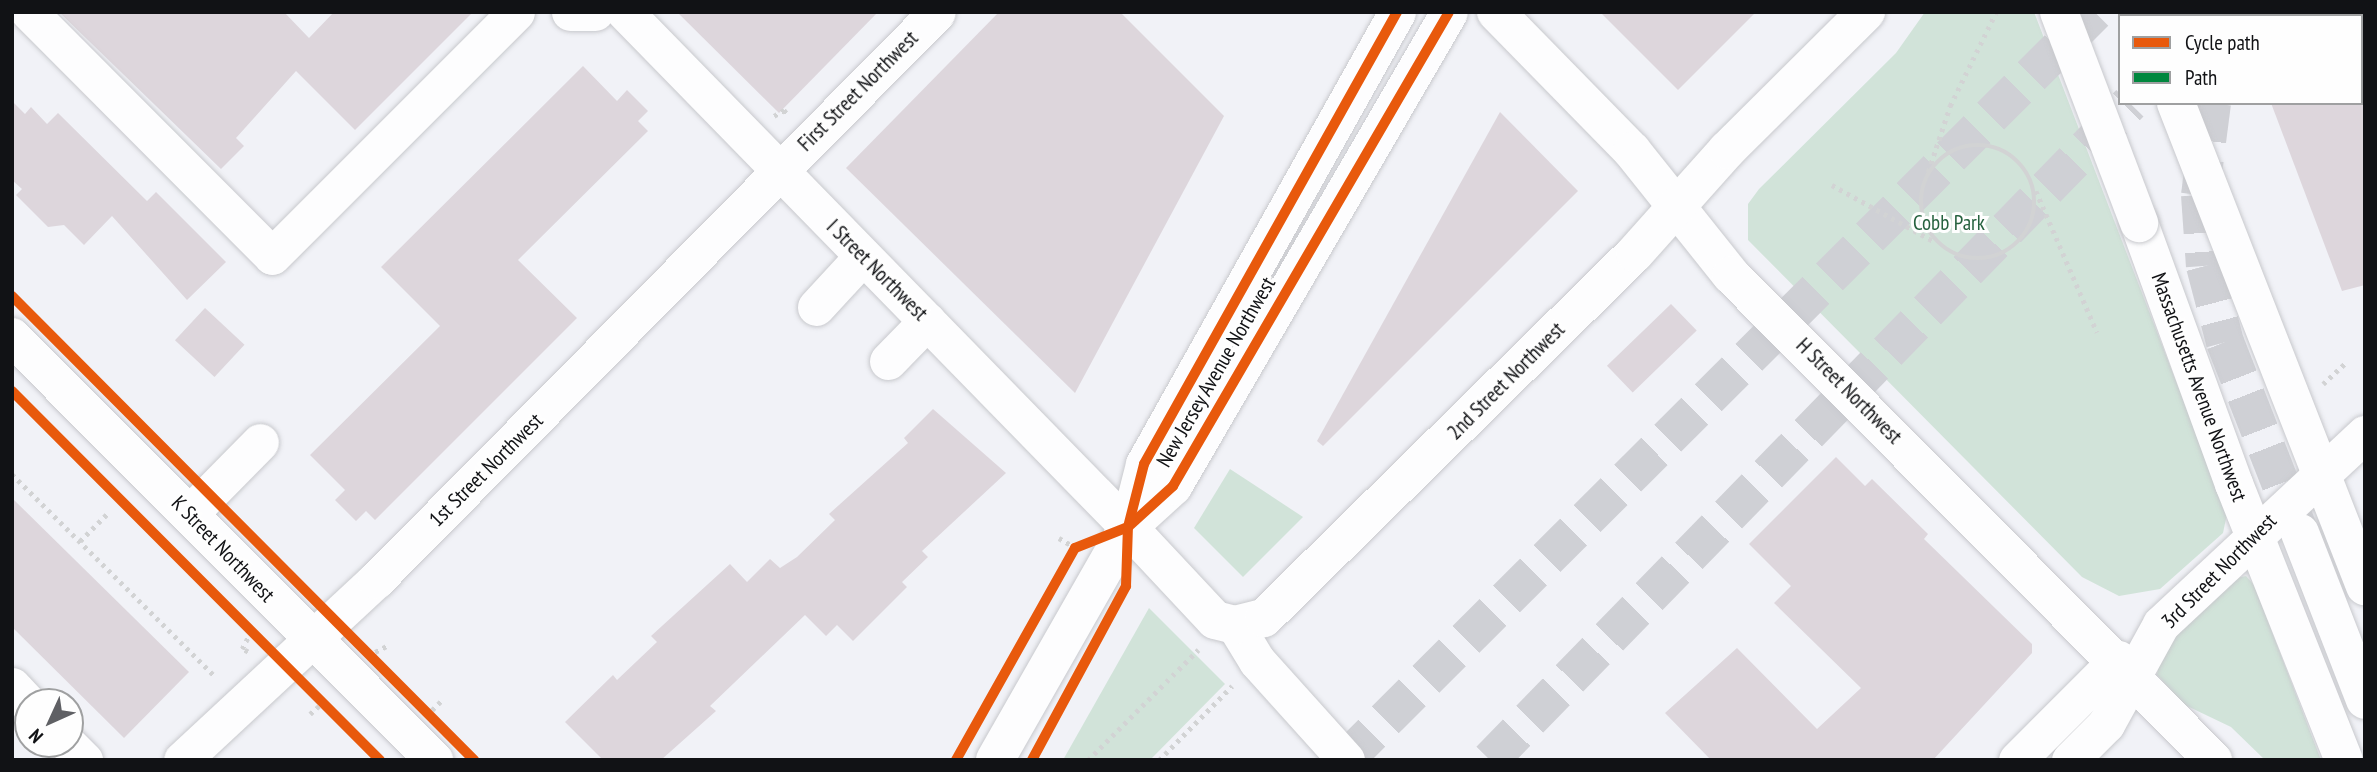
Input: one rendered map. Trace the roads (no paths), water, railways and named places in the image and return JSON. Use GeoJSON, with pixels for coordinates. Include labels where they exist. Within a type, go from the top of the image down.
{"type":"FeatureCollection","features":[{"type":"Feature","properties":{"kind":"main road","name":"H Street Northwest"},"geometry":{"type":"LineString","coordinates":[[1496,12],[1676,206],[1731,275],[2125,667],[2213,760]]}},
{"type":"Feature","properties":{"kind":"main road","name":"2nd Street Northwest"},"geometry":{"type":"LineString","coordinates":[[1235,625],[1264,618],[1282,603],[1866,12]]}},
{"type":"Feature","properties":{"kind":"main road","name":"Massachusetts Avenue Northwest"},"geometry":{"type":"LineString","coordinates":[[2059,12],[2255,533],[2344,760]]}},
{"type":"Feature","properties":{"kind":"main road"},"geometry":{"type":"LineString","coordinates":[[2177,105],[2365,586]]}},
{"type":"Feature","properties":{"kind":"main road","name":"K Street Northwest"},"geometry":{"type":"LineString","coordinates":[[17,352],[189,514],[322,628],[434,760]]}},
{"type":"Feature","properties":{"kind":"main road"},"geometry":{"type":"LineString","coordinates":[[2336,513],[2365,542]]}},
{"type":"Feature","properties":{"kind":"main road"},"geometry":{"type":"LineString","coordinates":[[1128,527],[1207,613],[1235,625]]}},
{"type":"Feature","properties":{"kind":"main road","name":"New Jersey Avenue Northwest"},"geometry":{"type":"LineString","coordinates":[[995,760],[1128,527]]}},
{"type":"Feature","properties":{"kind":"main road"},"geometry":{"type":"LineString","coordinates":[[2300,533],[2365,700]]}},
{"type":"Feature","properties":{"kind":"street"},"geometry":{"type":"LineString","coordinates":[[29,12],[271,256],[516,12]]}},
{"type":"Feature","properties":{"kind":"street"},"geometry":{"type":"LineString","coordinates":[[570,12],[595,12]]}},
{"type":"Feature","properties":{"kind":"street","name":"I Street Northwest"},"geometry":{"type":"LineString","coordinates":[[625,12],[1128,527]]}},
{"type":"Feature","properties":{"kind":"street","name":"First Street Northwest"},"geometry":{"type":"LineString","coordinates":[[780,171],[937,12]]}},
{"type":"Feature","properties":{"kind":"street","name":"New Jersey Avenue Northwest"},"geometry":{"type":"LineString","coordinates":[[1128,527],[1144,464],[1397,12]]}},
{"type":"Feature","properties":{"kind":"street","name":"New Jersey Avenue Northwest"},"geometry":{"type":"LineString","coordinates":[[1128,527],[1173,486],[1448,12]]}},
{"type":"Feature","properties":{"kind":"street","name":"1st Street Northwest"},"geometry":{"type":"LineString","coordinates":[[182,760],[269,658],[322,628],[780,171]]}},
{"type":"Feature","properties":{"kind":"street"},"geometry":{"type":"LineString","coordinates":[[816,307],[863,257]]}},
{"type":"Feature","properties":{"kind":"street"},"geometry":{"type":"LineString","coordinates":[[888,361],[927,321]]}},
{"type":"Feature","properties":{"kind":"street","name":"3rd Street Northwest"},"geometry":{"type":"LineString","coordinates":[[2017,760],[2125,667],[2161,624],[2255,533],[2365,433]]}},
{"type":"Feature","properties":{"kind":"street"},"geometry":{"type":"LineString","coordinates":[[189,514],[260,442]]}},
{"type":"Feature","properties":{"kind":"street"},"geometry":{"type":"LineString","coordinates":[[1235,625],[1256,661],[1346,760]]}},
{"type":"Feature","properties":{"kind":"street","name":"3rd Street Northwest"},"geometry":{"type":"LineString","coordinates":[[2070,760],[2106,724],[2125,667]]}},
{"type":"Feature","properties":{"kind":"tunnel"},"geometry":{"type":"LineString","coordinates":[[1345,760],[2095,12]]}},
{"type":"Feature","properties":{"kind":"tunnel"},"geometry":{"type":"LineString","coordinates":[[1490,760],[2128,105]]}},
{"type":"Feature","properties":{"kind":"tunnel"},"geometry":{"type":"LineString","coordinates":[[2212,105],[2200,195],[2205,266],[2225,342],[2300,533]]}},
{"type":"Feature","properties":{"kind":"park label","name":"Cobb Park"},"geometry":{"type":"Point","coordinates":[1949,223]}}]}
